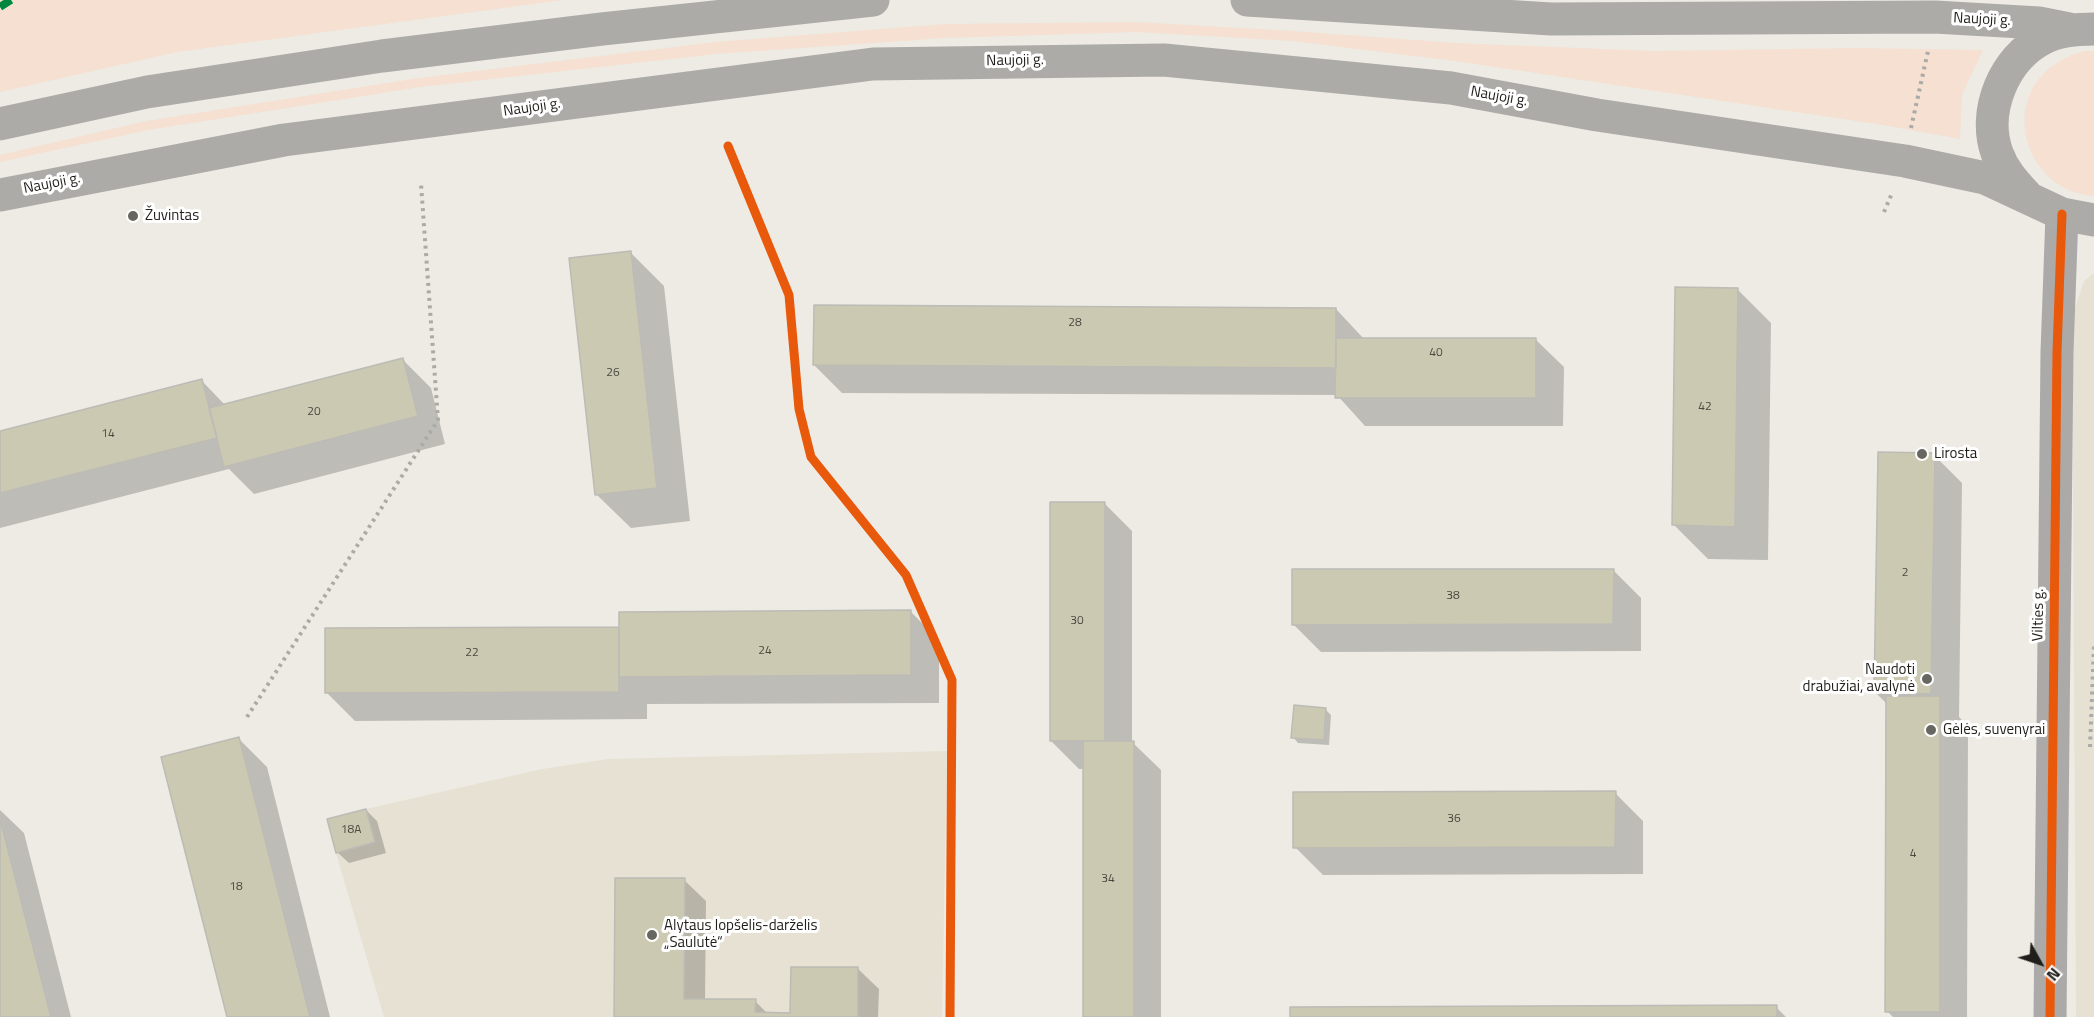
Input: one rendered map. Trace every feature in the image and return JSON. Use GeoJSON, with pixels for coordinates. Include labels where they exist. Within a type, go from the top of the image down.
{"type":"FeatureCollection","features":[{"type":"Feature","properties":{"kind":"main road"},"geometry":{"type":"LineString","coordinates":[[0,124],[147,92],[382,56],[873,0]]}},
{"type":"Feature","properties":{"kind":"main road","name":"Naujoji g."},"geometry":{"type":"LineString","coordinates":[[1247,0],[1551,19],[1935,17],[2039,23],[2082,29]]}},
{"type":"Feature","properties":{"kind":"main road"},"geometry":{"type":"LineString","coordinates":[[2027,197],[2009,177],[1997,153],[1992,126],[1995,100],[2006,75],[2022,54],[2044,38],[2082,29]]}},
{"type":"Feature","properties":{"kind":"main road","name":"Naujoji g."},"geometry":{"type":"LineString","coordinates":[[0,195],[284,140],[873,64],[1164,60],[1451,88],[1597,114],[1905,161],[1985,178],[2062,214],[2094,220]]}},
{"type":"Feature","properties":{"kind":"street","name":"Vilties g."},"geometry":{"type":"LineString","coordinates":[[2050,1017],[2057,352],[2062,214]]}},
{"type":"Feature","properties":{"kind":"path"},"geometry":{"type":"LineString","coordinates":[[1884,212],[1905,161],[1935,17]]}},
{"type":"Feature","properties":{"kind":"path"},"geometry":{"type":"LineString","coordinates":[[248,717],[438,420],[421,184]]}},
{"type":"Feature","properties":{"kind":"shaded area"},"geometry":{"type":"Polygon","coordinates":[[[0,0],[563,0],[177,52],[0,92],[0,0]]]}},
{"type":"Feature","properties":{"kind":"shaded area"},"geometry":{"type":"Polygon","coordinates":[[[1137,22],[1456,43],[1653,51],[1855,48],[1983,50],[1962,95],[1960,139],[1883,125],[1455,61],[1292,41],[1137,32],[945,38],[716,54],[420,87],[148,130],[0,162],[0,155],[146,121],[419,78],[715,42],[945,24],[1137,22]]]}},
{"type":"Feature","properties":{"kind":"shaded area"},"geometry":{"type":"Polygon","coordinates":[[[2084,51],[2094,51],[2094,196],[2071,191],[2053,180],[2038,164],[2029,145],[2025,125],[2027,104],[2035,84],[2055,64],[2084,51]]]}},
{"type":"Feature","properties":{"kind":"shaded area"},"geometry":{"type":"Polygon","coordinates":[[[2094,273],[2094,1017],[2076,1017],[2072,317],[2084,281],[2094,273]]]}},
{"type":"Feature","properties":{"kind":"shaded area","name":"Alytaus lopšelis-darželis „Saulutė“"},"geometry":{"type":"Polygon","coordinates":[[[947,751],[942,1017],[384,1017],[336,853],[375,842],[366,809],[542,769],[608,759],[947,751]]]}},
{"type":"Feature","properties":{"kind":"building"},"geometry":{"type":"Polygon","coordinates":[[[631,251],[657,488],[595,495],[569,258],[631,251]]]}},
{"type":"Feature","properties":{"kind":"building"},"geometry":{"type":"Polygon","coordinates":[[[1675,287],[1738,288],[1735,527],[1672,525],[1675,287]]]}},
{"type":"Feature","properties":{"kind":"building"},"geometry":{"type":"Polygon","coordinates":[[[814,305],[1336,308],[1336,368],[813,365],[814,305]]]}},
{"type":"Feature","properties":{"kind":"building"},"geometry":{"type":"Polygon","coordinates":[[[1336,338],[1536,338],[1536,398],[1335,398],[1336,338]]]}},
{"type":"Feature","properties":{"kind":"building"},"geometry":{"type":"Polygon","coordinates":[[[403,358],[418,416],[224,467],[209,408],[403,358]]]}},
{"type":"Feature","properties":{"kind":"building"},"geometry":{"type":"Polygon","coordinates":[[[202,379],[217,438],[0,493],[0,431],[202,379]]]}},
{"type":"Feature","properties":{"kind":"building"},"geometry":{"type":"Polygon","coordinates":[[[1878,452],[1935,453],[1931,694],[1874,693],[1878,452]]]}},
{"type":"Feature","properties":{"kind":"building"},"geometry":{"type":"Polygon","coordinates":[[[1050,502],[1105,502],[1105,741],[1050,741],[1050,502]]]}},
{"type":"Feature","properties":{"kind":"building"},"geometry":{"type":"Polygon","coordinates":[[[1292,569],[1614,569],[1613,624],[1292,625],[1292,569]]]}},
{"type":"Feature","properties":{"kind":"building"},"geometry":{"type":"Polygon","coordinates":[[[911,610],[911,675],[619,677],[619,612],[911,610]]]}},
{"type":"Feature","properties":{"kind":"building"},"geometry":{"type":"Polygon","coordinates":[[[619,627],[619,692],[325,693],[325,628],[619,627]]]}},
{"type":"Feature","properties":{"kind":"building"},"geometry":{"type":"Polygon","coordinates":[[[1886,696],[1940,696],[1940,1012],[1885,1012],[1886,696]]]}},
{"type":"Feature","properties":{"kind":"building"},"geometry":{"type":"Polygon","coordinates":[[[1294,705],[1326,708],[1324,740],[1291,738],[1294,705]]]}},
{"type":"Feature","properties":{"kind":"building"},"geometry":{"type":"Polygon","coordinates":[[[239,737],[310,1017],[227,1017],[161,757],[239,737]]]}},
{"type":"Feature","properties":{"kind":"building"},"geometry":{"type":"Polygon","coordinates":[[[1083,741],[1134,741],[1134,1017],[1083,1017],[1083,741]]]}},
{"type":"Feature","properties":{"kind":"building"},"geometry":{"type":"Polygon","coordinates":[[[1616,791],[1615,847],[1293,848],[1293,792],[1616,791]]]}},
{"type":"Feature","properties":{"kind":"building"},"geometry":{"type":"Polygon","coordinates":[[[366,809],[375,842],[336,853],[327,819],[366,809]]]}},
{"type":"Feature","properties":{"kind":"building"},"geometry":{"type":"Polygon","coordinates":[[[0,819],[51,1017],[0,1017],[0,819]]]}},
{"type":"Feature","properties":{"kind":"building"},"geometry":{"type":"Polygon","coordinates":[[[615,878],[685,878],[684,999],[756,999],[755,1012],[790,1013],[791,967],[858,967],[858,1017],[614,1017],[615,878]]]}},
{"type":"Feature","properties":{"kind":"building"},"geometry":{"type":"Polygon","coordinates":[[[1777,1005],[1777,1017],[1290,1017],[1290,1007],[1777,1005]]]}},
{"type":"Feature","properties":{"kind":"marked path"},"geometry":{"type":"LineString","coordinates":[[0,7],[11,0]]}},
{"type":"Feature","properties":{"kind":"cycle path"},"geometry":{"type":"LineString","coordinates":[[728,146],[789,295],[799,409],[811,457],[906,575],[952,680],[950,1017]]}},
{"type":"Feature","properties":{"kind":"cycle path"},"geometry":{"type":"LineString","coordinates":[[2050,1017],[2057,352],[2062,214]]}},
{"type":"Feature","properties":{"kind":"place","name":"Žuvintas"},"geometry":{"type":"Point","coordinates":[133,216]}},
{"type":"Feature","properties":{"kind":"place","name":"Lirosta"},"geometry":{"type":"Point","coordinates":[1922,454]}},
{"type":"Feature","properties":{"kind":"place","name":"Naudoti drabužiai, avalynė"},"geometry":{"type":"Point","coordinates":[1927,679]}},
{"type":"Feature","properties":{"kind":"place","name":"Gėlės, suvenyrai"},"geometry":{"type":"Point","coordinates":[1931,730]}},
{"type":"Feature","properties":{"kind":"place","name":"Alytaus lopšelis-darželis „Saulutė“"},"geometry":{"type":"Point","coordinates":[652,935]}}]}
